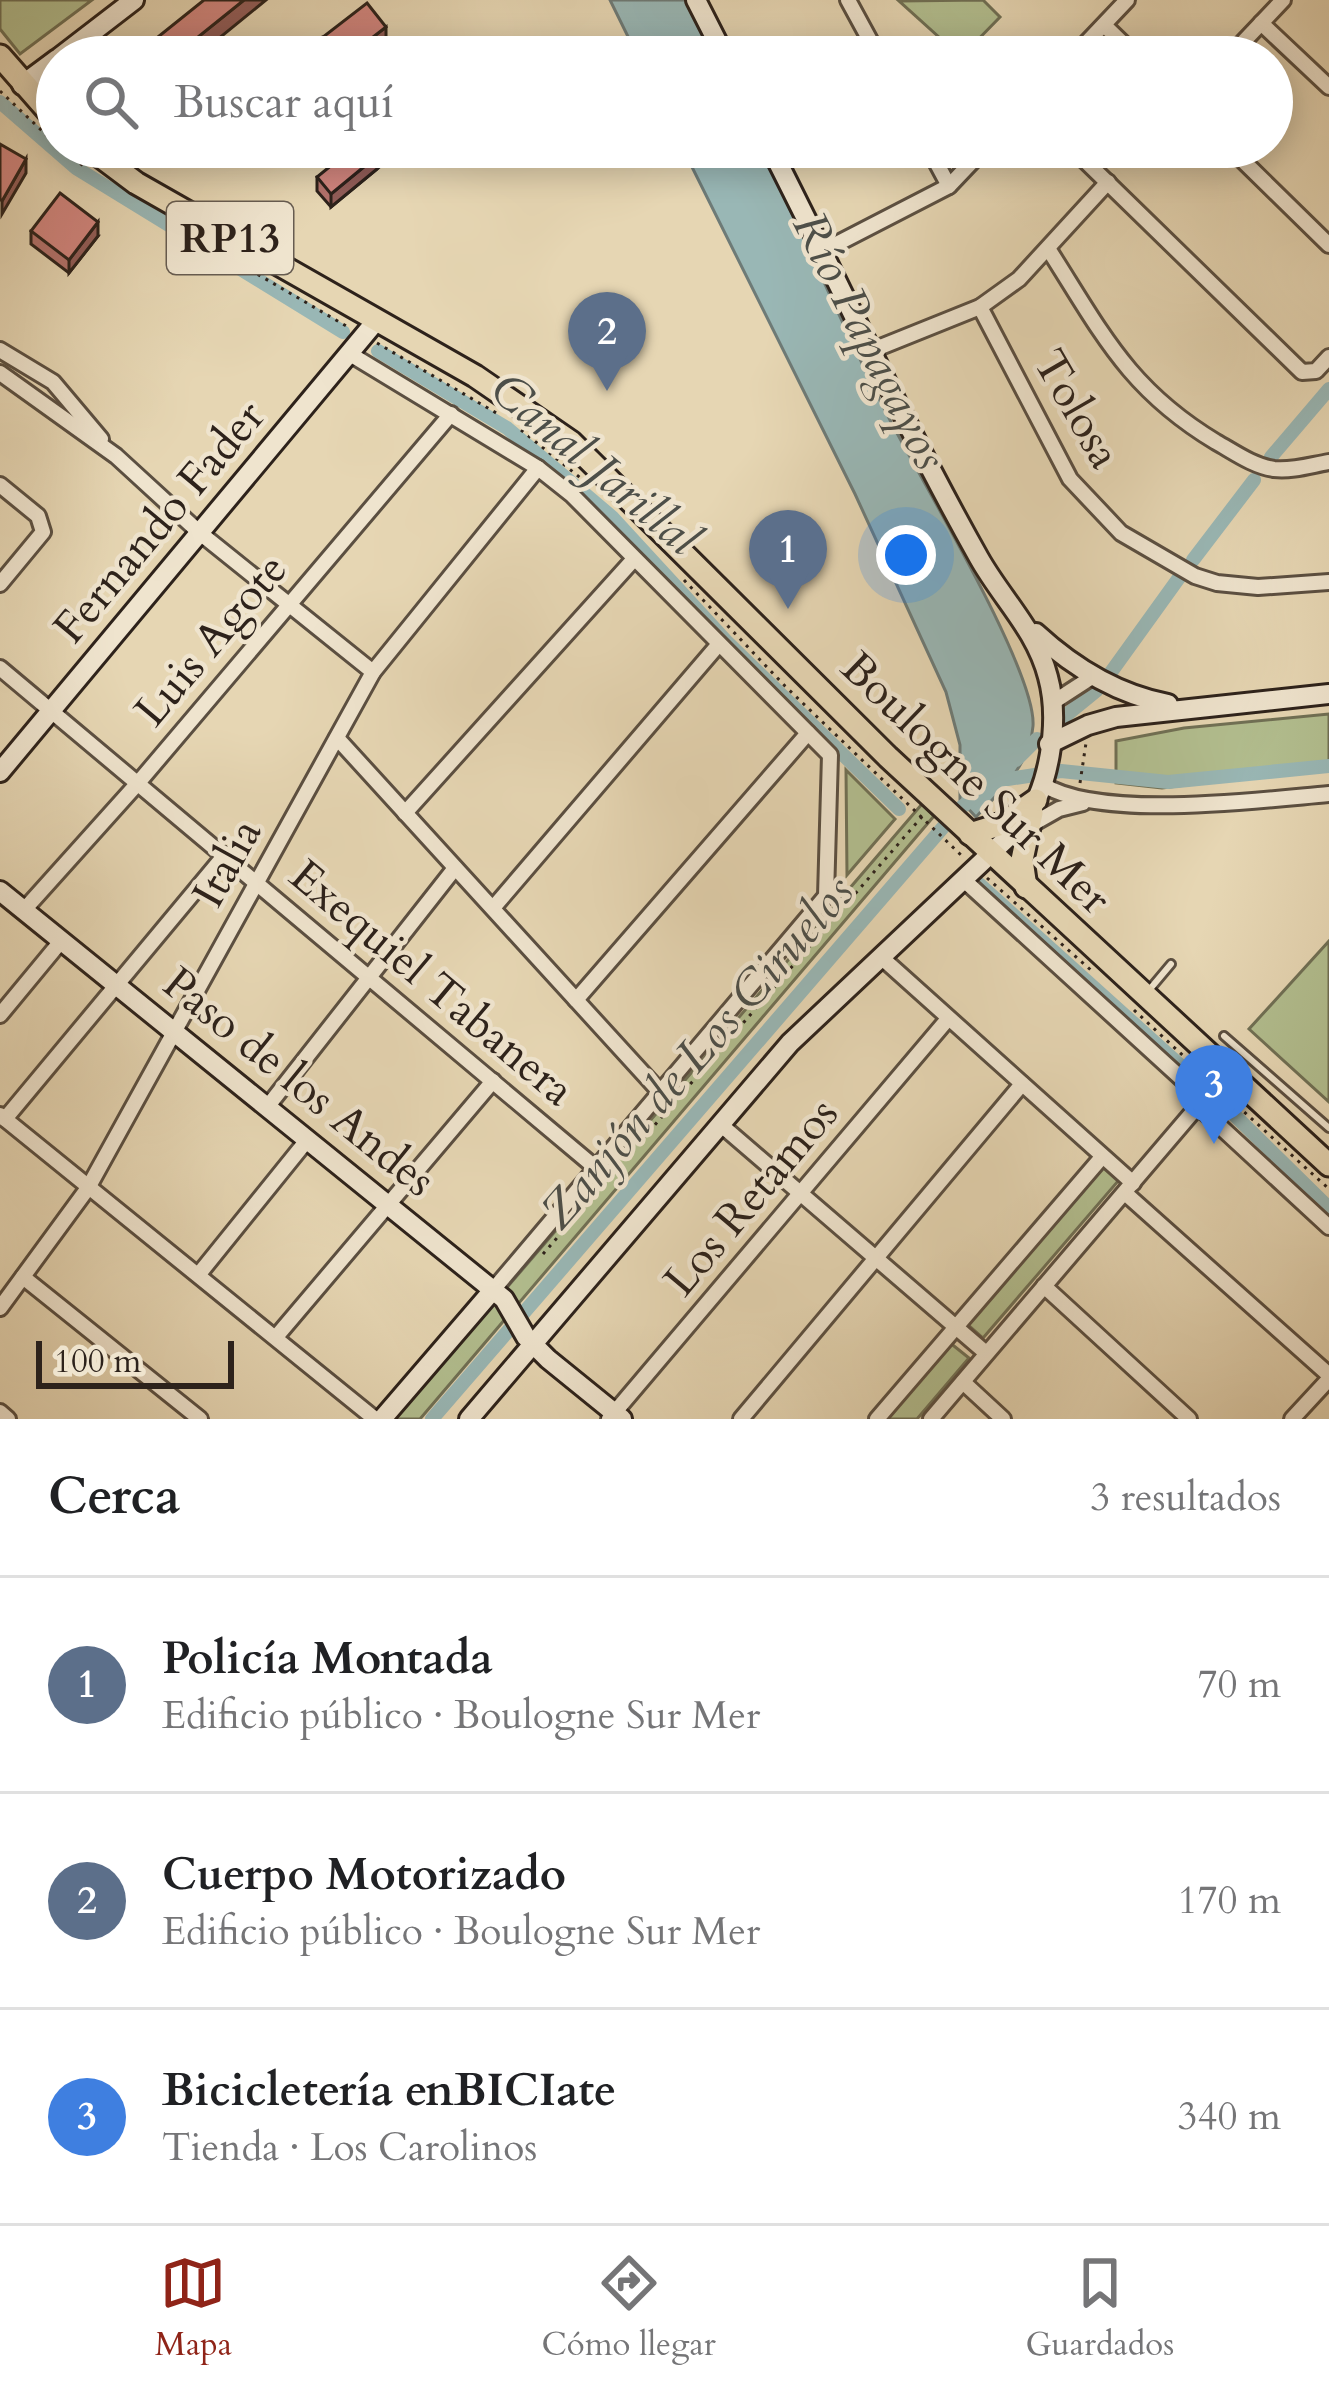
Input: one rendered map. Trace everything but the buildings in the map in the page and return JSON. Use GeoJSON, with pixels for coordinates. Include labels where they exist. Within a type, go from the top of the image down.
{"type":"FeatureCollection","features":[{"type":"Feature","properties":{"kind":"main road"},"geometry":{"type":"LineString","coordinates":[[0,56],[11,88],[36,106]]}},
{"type":"Feature","properties":{"kind":"main road","name":"Boulogne Sur Mer"},"geometry":{"type":"LineString","coordinates":[[114,168],[499,390],[588,457],[928,810],[970,834],[979,868],[1026,887],[1221,1079],[1329,1165]]}},
{"type":"Feature","properties":{"kind":"main road"},"geometry":{"type":"LineString","coordinates":[[970,834],[1002,824],[1036,800]]}},
{"type":"Feature","properties":{"kind":"main road"},"geometry":{"type":"LineString","coordinates":[[1026,887],[1022,860],[1036,800]]}},
{"type":"Feature","properties":{"kind":"street"},"geometry":{"type":"LineString","coordinates":[[88,36],[134,0]]}},
{"type":"Feature","properties":{"kind":"street"},"geometry":{"type":"LineString","coordinates":[[696,0],[714,36]]}},
{"type":"Feature","properties":{"kind":"street"},"geometry":{"type":"LineString","coordinates":[[848,0],[868,36]]}},
{"type":"Feature","properties":{"kind":"street"},"geometry":{"type":"LineString","coordinates":[[1093,36],[1127,0]]}},
{"type":"Feature","properties":{"kind":"street"},"geometry":{"type":"LineString","coordinates":[[1249,36],[1283,0]]}},
{"type":"Feature","properties":{"kind":"street"},"geometry":{"type":"LineString","coordinates":[[1261,23],[1275,36]]}},
{"type":"Feature","properties":{"kind":"street"},"geometry":{"type":"LineString","coordinates":[[1104,25],[1115,36]]}},
{"type":"Feature","properties":{"kind":"street"},"geometry":{"type":"LineString","coordinates":[[96,36],[98,29]]}},
{"type":"Feature","properties":{"kind":"street"},"geometry":{"type":"LineString","coordinates":[[1293,53],[1329,87]]}},
{"type":"Feature","properties":{"kind":"street"},"geometry":{"type":"LineString","coordinates":[[469,1419],[530,1341],[814,1019],[979,868],[1036,800],[1048,750],[1052,703],[1042,658],[1024,622],[979,557],[781,168]]}},
{"type":"Feature","properties":{"kind":"street"},"geometry":{"type":"LineString","coordinates":[[939,168],[949,186]]}},
{"type":"Feature","properties":{"kind":"street"},"geometry":{"type":"LineString","coordinates":[[823,251],[949,186],[966,168]]}},
{"type":"Feature","properties":{"kind":"street"},"geometry":{"type":"LineString","coordinates":[[1093,168],[1302,372],[1316,371],[1329,357]]}},
{"type":"Feature","properties":{"kind":"street"},"geometry":{"type":"LineString","coordinates":[[1251,168],[1329,244]]}},
{"type":"Feature","properties":{"kind":"street"},"geometry":{"type":"LineString","coordinates":[[873,350],[980,307],[1049,250],[1108,182]]}},
{"type":"Feature","properties":{"kind":"street"},"geometry":{"type":"LineString","coordinates":[[1049,250],[1121,363],[1161,406],[1246,460],[1291,470],[1329,462]]}},
{"type":"Feature","properties":{"kind":"street","name":"Tolosa"},"geometry":{"type":"LineString","coordinates":[[980,307],[1070,479],[1121,533],[1195,576],[1217,583],[1258,587],[1329,582]]}},
{"type":"Feature","properties":{"kind":"street","name":"Fernando Fader"},"geometry":{"type":"LineString","coordinates":[[0,772],[376,321]]}},
{"type":"Feature","properties":{"kind":"street"},"geometry":{"type":"LineString","coordinates":[[0,350],[52,382],[116,456],[200,533],[374,672]]}},
{"type":"Feature","properties":{"kind":"street"},"geometry":{"type":"LineString","coordinates":[[224,856],[2,1117],[379,1419],[826,896],[830,755],[572,495],[538,468],[350,354]]}},
{"type":"Feature","properties":{"kind":"street"},"geometry":{"type":"LineString","coordinates":[[0,373],[116,456]]}},
{"type":"Feature","properties":{"kind":"street","name":"Luis Agote"},"geometry":{"type":"LineString","coordinates":[[24,910],[138,784],[451,413]]}},
{"type":"Feature","properties":{"kind":"street","name":"Italia"},"geometry":{"type":"LineString","coordinates":[[0,1308],[88,1188],[374,672],[538,468]]}},
{"type":"Feature","properties":{"kind":"street"},"geometry":{"type":"LineString","coordinates":[[0,485],[38,516],[43,532],[0,584]]}},
{"type":"Feature","properties":{"kind":"street"},"geometry":{"type":"LineString","coordinates":[[405,813],[634,559]]}},
{"type":"Feature","properties":{"kind":"street"},"geometry":{"type":"LineString","coordinates":[[1024,622],[1092,677],[1140,698],[1188,707]]}},
{"type":"Feature","properties":{"kind":"street"},"geometry":{"type":"LineString","coordinates":[[493,908],[719,644]]}},
{"type":"Feature","properties":{"kind":"street","name":"Exequiel Tabanera"},"geometry":{"type":"LineString","coordinates":[[0,668],[597,1169]]}},
{"type":"Feature","properties":{"kind":"street"},"geometry":{"type":"LineString","coordinates":[[1052,703],[1092,677]]}},
{"type":"Feature","properties":{"kind":"street"},"geometry":{"type":"LineString","coordinates":[[1048,750],[1088,725],[1116,717],[1329,694]]}},
{"type":"Feature","properties":{"kind":"street"},"geometry":{"type":"LineString","coordinates":[[576,1000],[808,733]]}},
{"type":"Feature","properties":{"kind":"street"},"geometry":{"type":"LineString","coordinates":[[337,738],[662,1093]]}},
{"type":"Feature","properties":{"kind":"street"},"geometry":{"type":"LineString","coordinates":[[1036,800],[1066,795],[1173,806],[1329,794]]}},
{"type":"Feature","properties":{"kind":"street"},"geometry":{"type":"LineString","coordinates":[[1036,800],[1058,809],[1112,801]]}},
{"type":"Feature","properties":{"kind":"street"},"geometry":{"type":"LineString","coordinates":[[268,1106],[455,868]]}},
{"type":"Feature","properties":{"kind":"street"},"geometry":{"type":"LineString","coordinates":[[979,868],[1202,1103],[1329,1227]]}},
{"type":"Feature","properties":{"kind":"street","name":"Paso de los Andes"},"geometry":{"type":"LineString","coordinates":[[0,892],[493,1290],[511,1306],[530,1341]]}},
{"type":"Feature","properties":{"kind":"street"},"geometry":{"type":"LineString","coordinates":[[0,1015],[62,940]]}},
{"type":"Feature","properties":{"kind":"street"},"geometry":{"type":"LineString","coordinates":[[880,957],[1102,1156],[1129,1188],[1329,1377],[1292,1419]]}},
{"type":"Feature","properties":{"kind":"street","name":"Los Retamos"},"geometry":{"type":"LineString","coordinates":[[615,1417],[947,1020]]}},
{"type":"Feature","properties":{"kind":"street"},"geometry":{"type":"LineString","coordinates":[[931,1419],[1221,1079]]}},
{"type":"Feature","properties":{"kind":"street"},"geometry":{"type":"LineString","coordinates":[[276,1337],[493,1081]]}},
{"type":"Feature","properties":{"kind":"street"},"geometry":{"type":"LineString","coordinates":[[741,1419],[1022,1084]]}},
{"type":"Feature","properties":{"kind":"street"},"geometry":{"type":"LineString","coordinates":[[720,1124],[986,1353]]}},
{"type":"Feature","properties":{"kind":"street"},"geometry":{"type":"LineString","coordinates":[[199,1274],[308,1139]]}},
{"type":"Feature","properties":{"kind":"street"},"geometry":{"type":"LineString","coordinates":[[877,1419],[1102,1156]]}},
{"type":"Feature","properties":{"kind":"street"},"geometry":{"type":"LineString","coordinates":[[23,1277],[200,1419]]}},
{"type":"Feature","properties":{"kind":"street"},"geometry":{"type":"LineString","coordinates":[[1043,1286],[1189,1419]]}},
{"type":"Feature","properties":{"kind":"street"},"geometry":{"type":"LineString","coordinates":[[530,1341],[615,1417]]}},
{"type":"Feature","properties":{"kind":"street"},"geometry":{"type":"LineString","coordinates":[[963,1382],[1003,1419]]}},
{"type":"Feature","properties":{"kind":"street"},"geometry":{"type":"LineString","coordinates":[[0,1412],[8,1419]]}},
{"type":"Feature","properties":{"kind":"lane"},"geometry":{"type":"LineString","coordinates":[[1136,1000],[1172,964]]}},
{"type":"Feature","properties":{"kind":"lane"},"geometry":{"type":"LineString","coordinates":[[1224,1036],[1329,1128]]}},
{"type":"Feature","properties":{"kind":"path"},"geometry":{"type":"LineString","coordinates":[[11,88],[36,119]]}},
{"type":"Feature","properties":{"kind":"path"},"geometry":{"type":"LineString","coordinates":[[1080,783],[1088,725]]}},
{"type":"Feature","properties":{"kind":"path"},"geometry":{"type":"LineString","coordinates":[[545,1251],[928,810],[951,848],[1098,975]]}},
{"type":"Feature","properties":{"kind":"path"},"geometry":{"type":"LineString","coordinates":[[1136,1000],[1329,1190]]}},
{"type":"Feature","properties":{"kind":"green space"},"geometry":{"type":"Polygon","coordinates":[[[0,0],[92,0],[44,36],[36,36],[36,42],[20,54],[0,29],[0,0]]]}},
{"type":"Feature","properties":{"kind":"green space"},"geometry":{"type":"Polygon","coordinates":[[[983,0],[1000,17],[981,36],[938,36],[899,1],[983,0]]]}},
{"type":"Feature","properties":{"kind":"green space"},"geometry":{"type":"Polygon","coordinates":[[[1329,714],[1329,767],[1162,788],[1116,783],[1116,741],[1184,728],[1329,714]]]}},
{"type":"Feature","properties":{"kind":"green space"},"geometry":{"type":"Polygon","coordinates":[[[846,770],[895,819],[847,875],[846,770]]]}},
{"type":"Feature","properties":{"kind":"green space"},"geometry":{"type":"Polygon","coordinates":[[[922,804],[934,816],[420,1419],[394,1419],[922,804]]]}},
{"type":"Feature","properties":{"kind":"green space"},"geometry":{"type":"Polygon","coordinates":[[[1329,941],[1329,1102],[1249,1029],[1329,941]]]}},
{"type":"Feature","properties":{"kind":"green space"},"geometry":{"type":"Polygon","coordinates":[[[1100,1164],[1119,1180],[983,1338],[966,1323],[1100,1164]]]}},
{"type":"Feature","properties":{"kind":"green space"},"geometry":{"type":"Polygon","coordinates":[[[949,1342],[969,1358],[917,1419],[883,1419],[949,1342]]]}},
{"type":"Feature","properties":{"kind":"water"},"geometry":{"type":"Polygon","coordinates":[[[610,0],[688,0],[706,36],[628,36],[610,0]]]}},
{"type":"Feature","properties":{"kind":"water"},"geometry":{"type":"Polygon","coordinates":[[[692,168],[770,168],[873,386],[1017,664],[1029,700],[1031,740],[1013,776],[976,817],[960,800],[960,745],[946,692],[855,494],[692,168]]]}},
{"type":"Feature","properties":{"kind":"waterway","name":"Canal Jarillal"},"geometry":{"type":"LineString","coordinates":[[0,102],[36,133]]}},
{"type":"Feature","properties":{"kind":"waterway","name":"Canal Jarillal"},"geometry":{"type":"LineString","coordinates":[[76,168],[343,332]]}},
{"type":"Feature","properties":{"kind":"waterway","name":"Canal Jarillal"},"geometry":{"type":"LineString","coordinates":[[378,351],[507,428],[612,517],[726,641],[899,809]]}},
{"type":"Feature","properties":{"kind":"waterway"},"geometry":{"type":"LineString","coordinates":[[1271,457],[1329,389]]}},
{"type":"Feature","properties":{"kind":"waterway"},"geometry":{"type":"LineString","coordinates":[[1193,560],[1254,480]]}},
{"type":"Feature","properties":{"kind":"waterway"},"geometry":{"type":"LineString","coordinates":[[1109,675],[1181,575]]}},
{"type":"Feature","properties":{"kind":"waterway"},"geometry":{"type":"LineString","coordinates":[[1059,721],[1097,690]]}},
{"type":"Feature","properties":{"kind":"waterway","name":"Zanjón de Los Ciruelos"},"geometry":{"type":"LineString","coordinates":[[1016,760],[1037,739]]}},
{"type":"Feature","properties":{"kind":"waterway"},"geometry":{"type":"LineString","coordinates":[[995,781],[1061,771],[1168,782],[1329,766]]}},
{"type":"Feature","properties":{"kind":"waterway","name":"Zanjón de Los Ciruelos"},"geometry":{"type":"LineString","coordinates":[[432,1419],[958,810],[977,795]]}},
{"type":"Feature","properties":{"kind":"waterway","name":"Canal Jarillal"},"geometry":{"type":"LineString","coordinates":[[979,884],[1202,1085]]}},
{"type":"Feature","properties":{"kind":"waterway","name":"Canal Jarillal"},"geometry":{"type":"LineString","coordinates":[[1217,1098],[1329,1208]]}},
{"type":"Feature","properties":{"kind":"place","name":"Cuerpo Motorizado"},"geometry":{"type":"Point","coordinates":[607,391]}},
{"type":"Feature","properties":{"kind":"place","name":"Policía Montada"},"geometry":{"type":"Point","coordinates":[788,609]}},
{"type":"Feature","properties":{"kind":"place","name":"Bicicletería enBICIate"},"geometry":{"type":"Point","coordinates":[1214,1144]}},
{"type":"Feature","properties":{"kind":"water label","name":"Río Papagayos"},"geometry":{"type":"Point","coordinates":[870,341]}}]}
